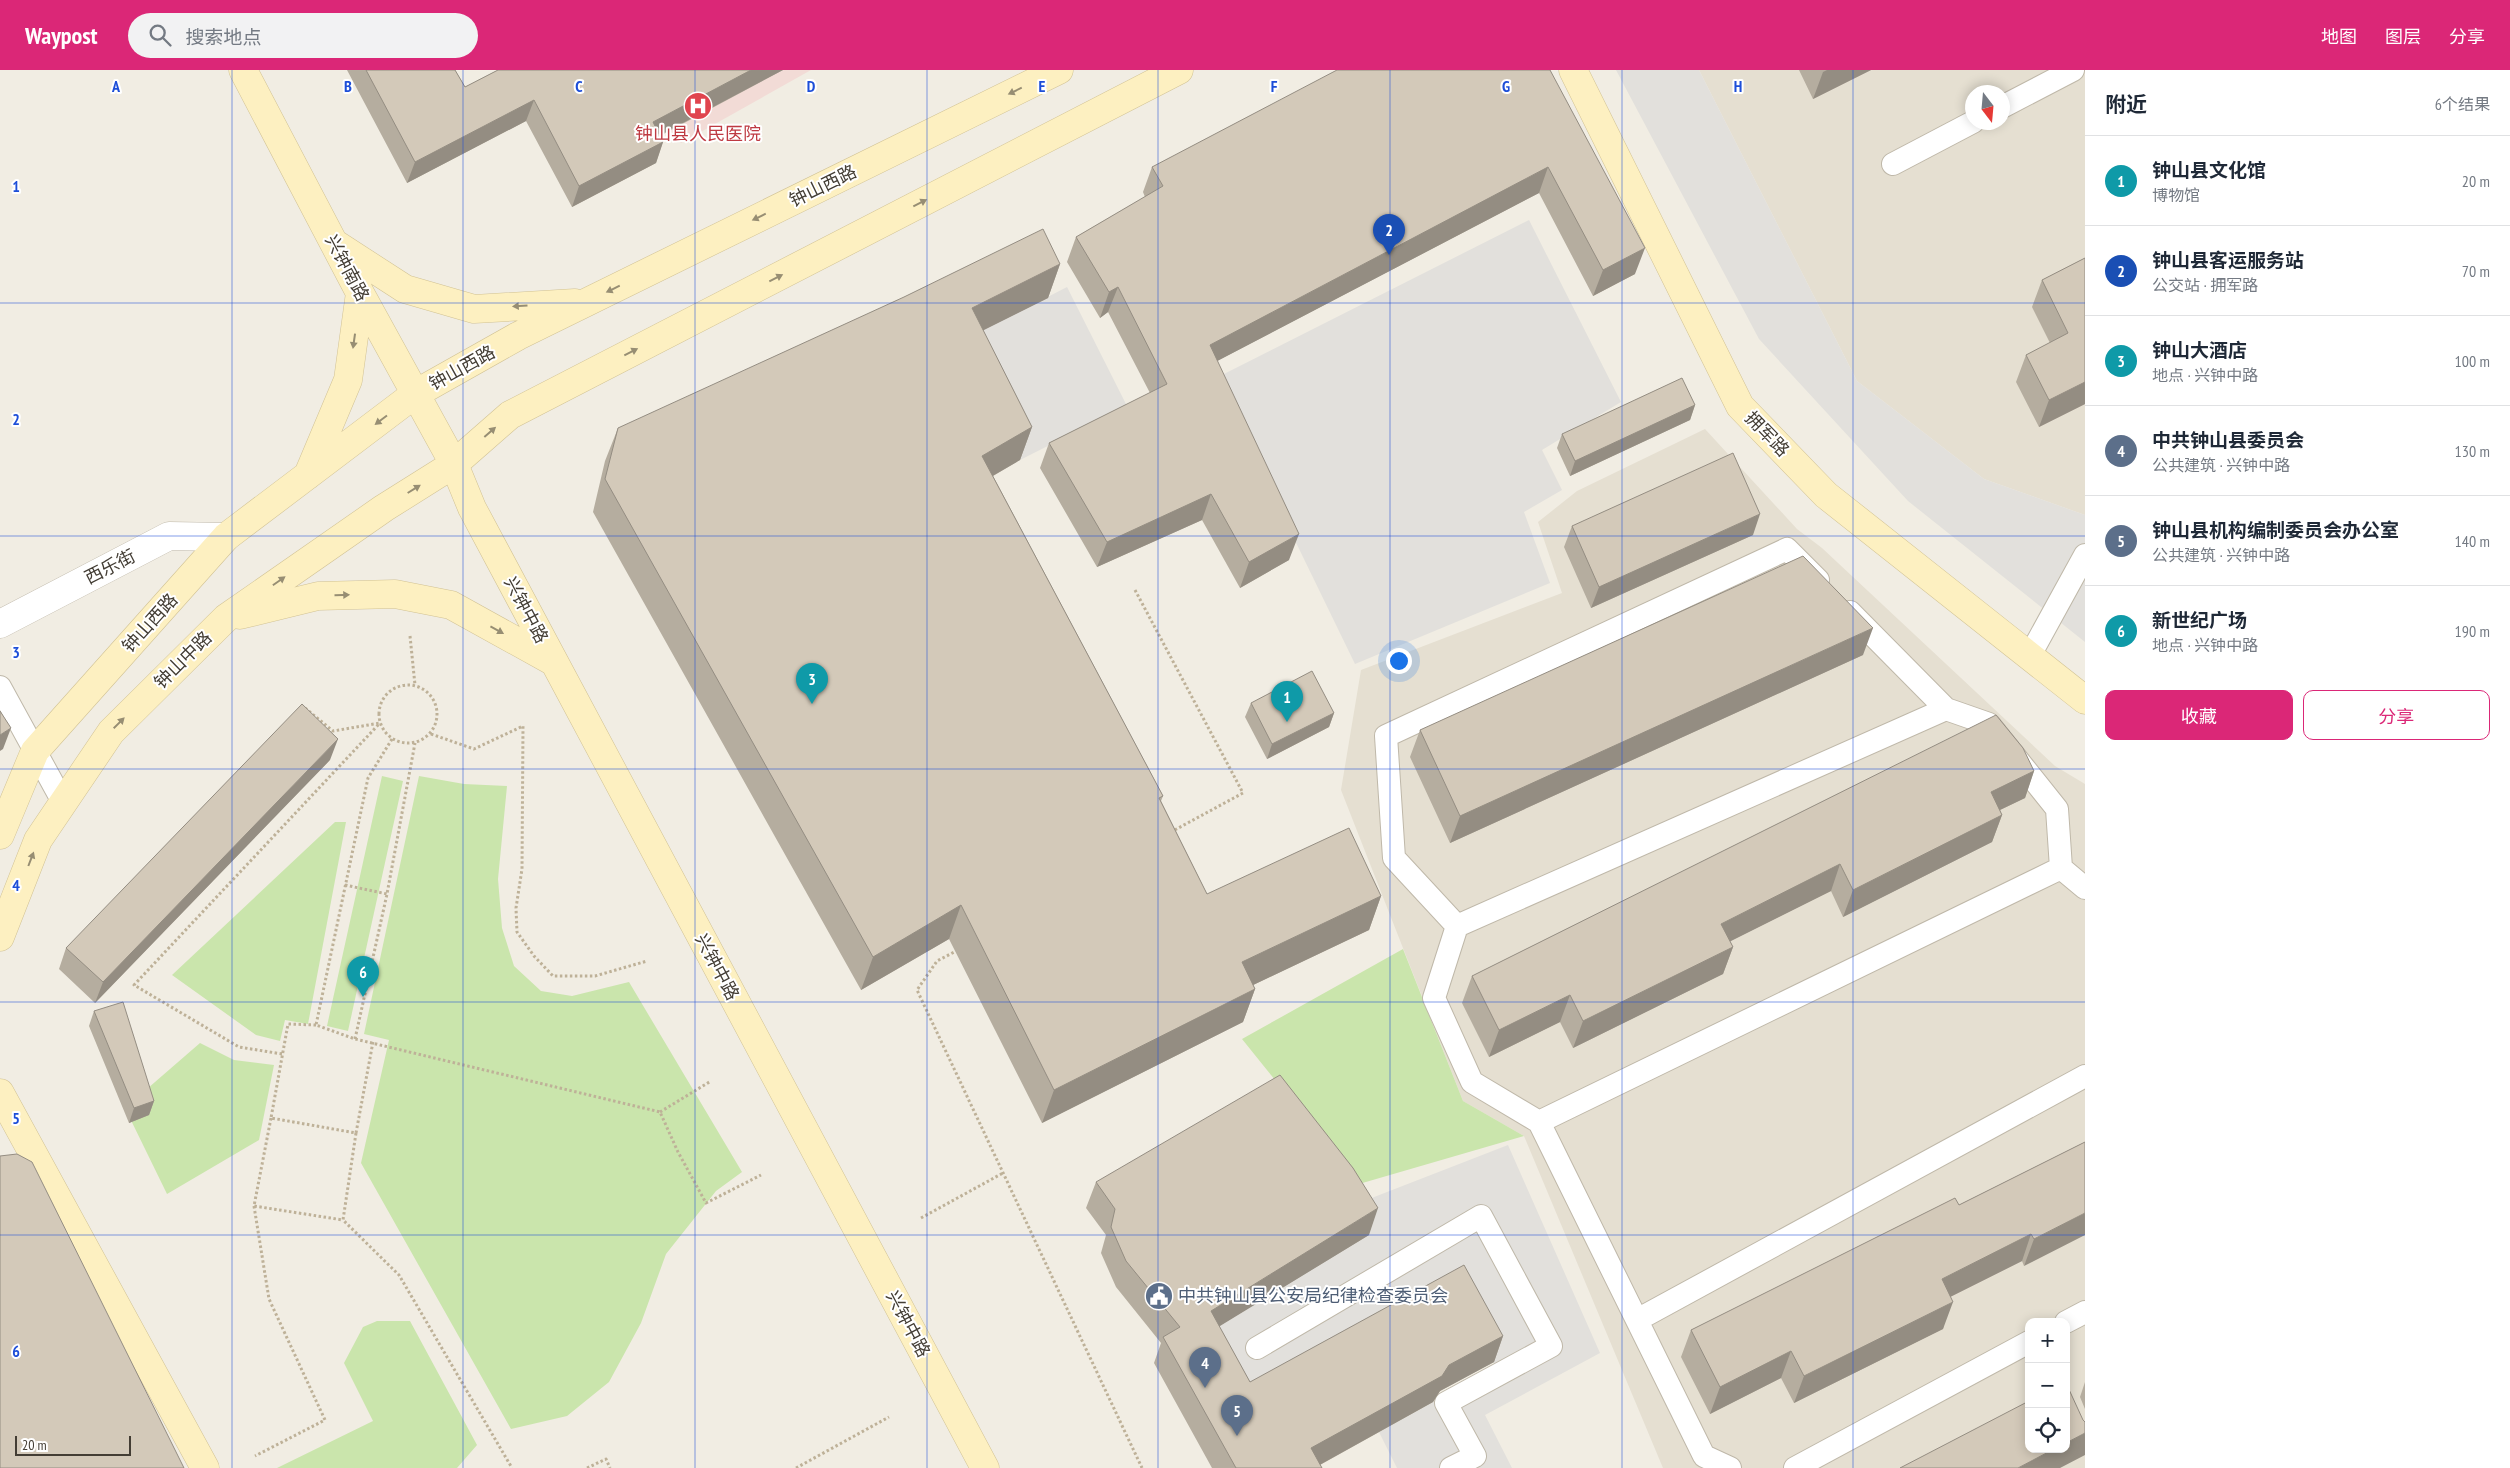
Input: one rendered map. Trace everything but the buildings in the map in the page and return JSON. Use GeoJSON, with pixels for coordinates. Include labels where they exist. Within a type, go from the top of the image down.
{"type":"FeatureCollection","features":[{"type":"Feature","properties":{"kind":"main road","name":"兴钟南路"},"geometry":{"type":"LineString","coordinates":[[243,70],[360,293],[454,464]]}},
{"type":"Feature","properties":{"kind":"main road","name":"钟山西路"},"geometry":{"type":"LineString","coordinates":[[0,835],[35,751],[226,537],[415,394],[518,336],[1059,70]]}},
{"type":"Feature","properties":{"kind":"main road"},"geometry":{"type":"LineString","coordinates":[[454,464],[510,415],[1179,70]]}},
{"type":"Feature","properties":{"kind":"main road","name":"拥军路"},"geometry":{"type":"LineString","coordinates":[[1573,70],[1740,406],[1826,496],[2085,700]]}},
{"type":"Feature","properties":{"kind":"main road"},"geometry":{"type":"LineString","coordinates":[[333,242],[405,289],[474,310],[586,302]]}},
{"type":"Feature","properties":{"kind":"main road"},"geometry":{"type":"LineString","coordinates":[[308,475],[348,380],[360,293]]}},
{"type":"Feature","properties":{"kind":"main road","name":"钟山中路"},"geometry":{"type":"LineString","coordinates":[[0,937],[38,840],[110,732],[226,618],[384,508],[454,464]]}},
{"type":"Feature","properties":{"kind":"main road","name":"兴钟中路"},"geometry":{"type":"LineString","coordinates":[[454,464],[472,508],[985,1468]]}},
{"type":"Feature","properties":{"kind":"main road"},"geometry":{"type":"LineString","coordinates":[[226,618],[318,596],[395,594],[451,605],[554,662]]}},
{"type":"Feature","properties":{"kind":"main road"},"geometry":{"type":"LineString","coordinates":[[0,1093],[205,1468]]}},
{"type":"Feature","properties":{"kind":"street","name":"西乐街"},"geometry":{"type":"LineString","coordinates":[[0,624],[169,536],[226,537]]}},
{"type":"Feature","properties":{"kind":"lane"},"geometry":{"type":"LineString","coordinates":[[2010,103],[2073,70]]}},
{"type":"Feature","properties":{"kind":"lane"},"geometry":{"type":"LineString","coordinates":[[1893,164],[1965,126]]}},
{"type":"Feature","properties":{"kind":"lane"},"geometry":{"type":"LineString","coordinates":[[1457,926],[1394,858],[1386,736],[1787,549],[1946,709],[1989,724],[2057,809],[2061,868],[2085,888]]}},
{"type":"Feature","properties":{"kind":"lane"},"geometry":{"type":"LineString","coordinates":[[2029,657],[2085,555]]}},
{"type":"Feature","properties":{"kind":"lane"},"geometry":{"type":"LineString","coordinates":[[0,687],[63,802]]}},
{"type":"Feature","properties":{"kind":"lane"},"geometry":{"type":"LineString","coordinates":[[1730,1468],[1704,1456],[1539,1122],[1472,1082],[1434,998],[1457,926],[1946,709]]}},
{"type":"Feature","properties":{"kind":"lane"},"geometry":{"type":"LineString","coordinates":[[1539,1122],[2061,868]]}},
{"type":"Feature","properties":{"kind":"lane"},"geometry":{"type":"LineString","coordinates":[[1637,1320],[2085,1076]]}},
{"type":"Feature","properties":{"kind":"lane"},"geometry":{"type":"LineString","coordinates":[[1257,1348],[1481,1216],[1551,1346],[1446,1403],[1476,1456],[1451,1468]]}},
{"type":"Feature","properties":{"kind":"lane"},"geometry":{"type":"LineString","coordinates":[[2070,1320],[2085,1312]]}},
{"type":"Feature","properties":{"kind":"lane"},"geometry":{"type":"LineString","coordinates":[[1795,1468],[2025,1344]]}},
{"type":"Feature","properties":{"kind":"path"},"geometry":{"type":"LineString","coordinates":[[1135,590],[1243,793],[1164,836]]}},
{"type":"Feature","properties":{"kind":"path"},"geometry":{"type":"LineString","coordinates":[[410,636],[415,686]]}},
{"type":"Feature","properties":{"kind":"path"},"geometry":{"type":"LineString","coordinates":[[397,686],[415,686],[424,689],[436,704],[438,715],[431,734],[415,743],[407,744],[392,739],[380,723],[378,714],[383,698],[397,686]]}},
{"type":"Feature","properties":{"kind":"path"},"geometry":{"type":"LineString","coordinates":[[302,706],[333,731],[380,723]]}},
{"type":"Feature","properties":{"kind":"path"},"geometry":{"type":"LineString","coordinates":[[282,1054],[239,1048],[134,985],[380,723]]}},
{"type":"Feature","properties":{"kind":"path"},"geometry":{"type":"LineString","coordinates":[[431,734],[474,749],[523,726],[522,869],[516,908],[517,932],[534,956],[553,976],[595,976],[647,960]]}},
{"type":"Feature","properties":{"kind":"path"},"geometry":{"type":"LineString","coordinates":[[316,1025],[368,778],[392,739]]}},
{"type":"Feature","properties":{"kind":"path"},"geometry":{"type":"LineString","coordinates":[[355,1039],[387,894],[415,743]]}},
{"type":"Feature","properties":{"kind":"path"},"geometry":{"type":"LineString","coordinates":[[345,885],[387,894]]}},
{"type":"Feature","properties":{"kind":"path"},"geometry":{"type":"LineString","coordinates":[[964,947],[937,961],[917,990],[1142,1468]]}},
{"type":"Feature","properties":{"kind":"path"},"geometry":{"type":"LineString","coordinates":[[255,1456],[325,1420],[269,1299],[254,1206],[288,1024],[316,1025],[355,1039],[660,1112],[711,1082]]}},
{"type":"Feature","properties":{"kind":"path"},"geometry":{"type":"LineString","coordinates":[[343,1220],[356,1133],[373,1042]]}},
{"type":"Feature","properties":{"kind":"path"},"geometry":{"type":"LineString","coordinates":[[660,1112],[678,1152],[706,1203],[761,1175]]}},
{"type":"Feature","properties":{"kind":"path"},"geometry":{"type":"LineString","coordinates":[[271,1118],[356,1133]]}},
{"type":"Feature","properties":{"kind":"path"},"geometry":{"type":"LineString","coordinates":[[921,1218],[1003,1173]]}},
{"type":"Feature","properties":{"kind":"path"},"geometry":{"type":"LineString","coordinates":[[254,1206],[343,1220],[399,1275],[512,1468]]}},
{"type":"Feature","properties":{"kind":"path"},"geometry":{"type":"LineString","coordinates":[[796,1468],[889,1417]]}},
{"type":"Feature","properties":{"kind":"path"},"geometry":{"type":"LineString","coordinates":[[587,1468],[606,1459],[610,1468]]}},
{"type":"Feature","properties":{"kind":"shaded area","name":"钟山县人民医院"},"geometry":{"type":"Polygon","coordinates":[[[621,70],[811,70],[681,143],[621,70]]]}},
{"type":"Feature","properties":{"kind":"shaded area"},"geometry":{"type":"Polygon","coordinates":[[[1616,70],[1699,70],[1857,381],[1984,479],[2085,515],[2085,642],[1908,501],[1759,339],[1616,70]]]}},
{"type":"Feature","properties":{"kind":"shaded area"},"geometry":{"type":"Polygon","coordinates":[[[1699,70],[2085,70],[2085,515],[1984,479],[1857,381],[1699,70]]]}},
{"type":"Feature","properties":{"kind":"shaded area"},"geometry":{"type":"Polygon","coordinates":[[[1529,220],[1621,402],[1542,450],[1562,490],[1524,512],[1550,583],[1355,664],[1216,378],[1529,220]]]}},
{"type":"Feature","properties":{"kind":"shaded area"},"geometry":{"type":"Polygon","coordinates":[[[1067,287],[1127,406],[1020,460],[960,342],[1067,287]]]}},
{"type":"Feature","properties":{"kind":"shaded area"},"geometry":{"type":"Polygon","coordinates":[[[1705,429],[1797,529],[1822,548],[2055,766],[2085,784],[2085,1468],[1663,1468],[1524,1136],[1463,1101],[1341,790],[1361,670],[1562,593],[1538,522],[1577,491],[1705,429]]]}},
{"type":"Feature","properties":{"kind":"shaded area"},"geometry":{"type":"Polygon","coordinates":[[[1508,1145],[1600,1353],[1485,1415],[1512,1468],[1397,1468],[1379,1432],[1496,1367],[1455,1292],[1241,1409],[1202,1337],[1368,1235],[1351,1206],[1508,1145]]]}},
{"type":"Feature","properties":{"kind":"green space"},"geometry":{"type":"Polygon","coordinates":[[[382,776],[403,781],[348,1031],[327,1026],[382,776]]]}},
{"type":"Feature","properties":{"kind":"green space"},"geometry":{"type":"Polygon","coordinates":[[[419,776],[464,784],[507,786],[498,879],[502,928],[514,966],[541,991],[572,996],[629,982],[742,1172],[716,1191],[666,1254],[641,1323],[609,1382],[567,1416],[511,1429],[361,1163],[389,1040],[364,1034],[419,776]]]}},
{"type":"Feature","properties":{"kind":"green space"},"geometry":{"type":"Polygon","coordinates":[[[335,822],[346,822],[308,1024],[285,1020],[280,1041],[256,1035],[172,975],[335,822]]]}},
{"type":"Feature","properties":{"kind":"green space"},"geometry":{"type":"Polygon","coordinates":[[[1403,949],[1463,1101],[1524,1136],[1359,1184],[1242,1039],[1403,949]]]}},
{"type":"Feature","properties":{"kind":"green space"},"geometry":{"type":"Polygon","coordinates":[[[200,1043],[234,1060],[274,1065],[259,1140],[167,1194],[125,1108],[200,1043]]]}},
{"type":"Feature","properties":{"kind":"green space"},"geometry":{"type":"Polygon","coordinates":[[[377,1321],[410,1321],[477,1445],[457,1468],[277,1468],[373,1421],[344,1363],[363,1327],[377,1321]]]}},
{"type":"Feature","properties":{"kind":"place","name":"钟山县人民医院"},"geometry":{"type":"Point","coordinates":[698,106]}},
{"type":"Feature","properties":{"kind":"place","name":"钟山县客运服务站"},"geometry":{"type":"Point","coordinates":[1389,255]}},
{"type":"Feature","properties":{"kind":"place","name":"钟山大酒店"},"geometry":{"type":"Point","coordinates":[812,704]}},
{"type":"Feature","properties":{"kind":"place","name":"钟山县文化馆"},"geometry":{"type":"Point","coordinates":[1287,722]}},
{"type":"Feature","properties":{"kind":"place","name":"新世纪广场"},"geometry":{"type":"Point","coordinates":[363,997]}},
{"type":"Feature","properties":{"kind":"place","name":"中共钟山县公安局纪律检查委员会"},"geometry":{"type":"Point","coordinates":[1159,1296]}},
{"type":"Feature","properties":{"kind":"place","name":"中共钟山县委员会"},"geometry":{"type":"Point","coordinates":[1205,1388]}},
{"type":"Feature","properties":{"kind":"place","name":"钟山县机构编制委员会办公室"},"geometry":{"type":"Point","coordinates":[1237,1436]}}]}
